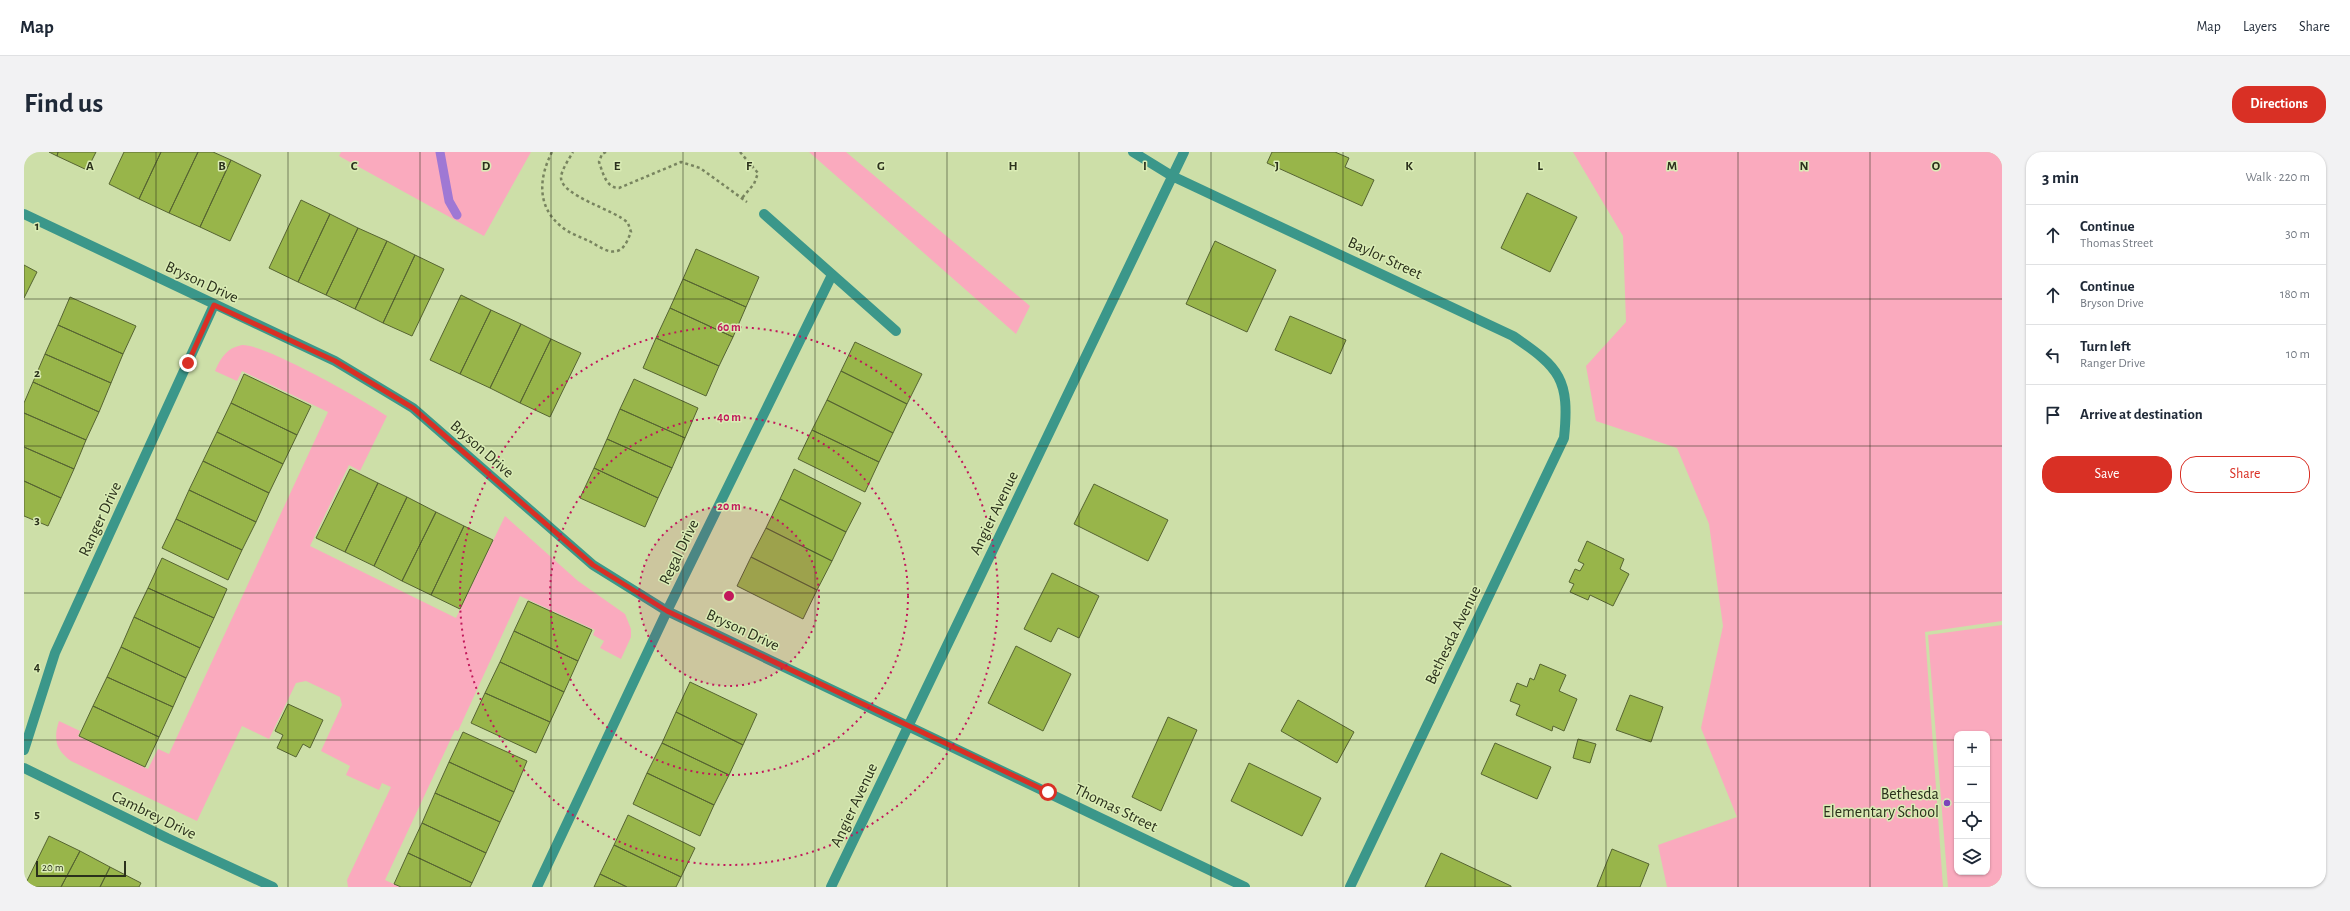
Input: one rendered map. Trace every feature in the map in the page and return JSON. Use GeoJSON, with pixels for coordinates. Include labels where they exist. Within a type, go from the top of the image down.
{"type":"FeatureCollection","features":[{"type":"Feature","properties":{"kind":"street","name":"Baylor Street"},"geometry":{"type":"LineString","coordinates":[[1133,152],[1172,176],[1513,336],[1540,354],[1556,370],[1564,391]]}},
{"type":"Feature","properties":{"kind":"street","name":"Angier Avenue"},"geometry":{"type":"LineString","coordinates":[[832,887],[1184,152]]}},
{"type":"Feature","properties":{"kind":"street","name":"Bryson Drive"},"geometry":{"type":"LineString","coordinates":[[24,214],[335,361],[413,408],[593,565],[667,611],[909,725]]}},
{"type":"Feature","properties":{"kind":"street"},"geometry":{"type":"LineString","coordinates":[[764,214],[896,332]]}},
{"type":"Feature","properties":{"kind":"street","name":"Regal Drive"},"geometry":{"type":"LineString","coordinates":[[537,887],[667,611],[832,275]]}},
{"type":"Feature","properties":{"kind":"street","name":"Ranger Drive"},"geometry":{"type":"LineString","coordinates":[[24,750],[55,653],[214,305]]}},
{"type":"Feature","properties":{"kind":"street","name":"Bethesda Avenue"},"geometry":{"type":"LineString","coordinates":[[1350,887],[1564,438],[1566,417],[1564,391]]}},
{"type":"Feature","properties":{"kind":"street","name":"Thomas Street"},"geometry":{"type":"LineString","coordinates":[[909,725],[1245,887]]}},
{"type":"Feature","properties":{"kind":"street","name":"Cambrey Drive"},"geometry":{"type":"LineString","coordinates":[[24,768],[167,838],[273,887]]}},
{"type":"Feature","properties":{"kind":"path"},"geometry":{"type":"LineString","coordinates":[[552,152],[542,174],[542,185],[548,210],[563,228],[605,249],[617,251],[623,248],[631,232],[628,222],[572,192],[563,185],[561,176],[573,152]]}},
{"type":"Feature","properties":{"kind":"path"},"geometry":{"type":"LineString","coordinates":[[606,152],[602,154],[599,162],[609,185],[614,188],[619,188],[682,162],[691,164],[705,171],[742,198],[754,184],[758,173],[740,152]]}},
{"type":"Feature","properties":{"kind":"shaded area"},"geometry":{"type":"Polygon","coordinates":[[[341,152],[531,152],[484,236],[339,156],[341,152]]]}},
{"type":"Feature","properties":{"kind":"shaded area"},"geometry":{"type":"Polygon","coordinates":[[[809,152],[846,152],[1030,306],[1016,334],[809,152]]]}},
{"type":"Feature","properties":{"kind":"shaded area"},"geometry":{"type":"Polygon","coordinates":[[[1573,152],[2002,152],[2002,621],[1925,632],[1943,887],[1667,887],[1658,845],[1737,817],[1701,728],[1723,626],[1709,524],[1677,448],[1596,421],[1586,366],[1626,322],[1623,236],[1573,152]]]}},
{"type":"Feature","properties":{"kind":"shaded area"},"geometry":{"type":"Polygon","coordinates":[[[242,345],[254,347],[271,353],[292,363],[337,386],[387,416],[360,471],[349,465],[310,546],[456,618],[505,516],[578,581],[625,614],[631,629],[631,637],[621,659],[600,648],[604,641],[593,635],[595,630],[520,596],[458,731],[455,730],[385,880],[400,887],[348,887],[347,880],[391,787],[382,783],[379,790],[346,775],[350,766],[321,751],[342,705],[340,697],[306,681],[296,683],[269,739],[242,726],[197,821],[71,761],[62,753],[57,744],[56,733],[59,721],[80,731],[78,736],[148,769],[158,749],[169,754],[328,412],[242,371],[237,381],[215,371],[220,361],[228,351],[242,345]]]}},
{"type":"Feature","properties":{"kind":"shaded area","name":"Bethesda Elementary School"},"geometry":{"type":"Polygon","coordinates":[[[2002,625],[2002,887],[1948,887],[1928,635],[2002,625]]]}},
{"type":"Feature","properties":{"kind":"building"},"geometry":{"type":"Polygon","coordinates":[[[49,152],[58,152],[57,156],[49,152]]]}},
{"type":"Feature","properties":{"kind":"building"},"geometry":{"type":"Polygon","coordinates":[[[58,152],[96,152],[87,170],[57,156],[58,152]]]}},
{"type":"Feature","properties":{"kind":"building"},"geometry":{"type":"Polygon","coordinates":[[[124,152],[161,152],[139,199],[109,184],[124,152]]]}},
{"type":"Feature","properties":{"kind":"building"},"geometry":{"type":"Polygon","coordinates":[[[161,152],[198,152],[169,213],[139,199],[161,152]]]}},
{"type":"Feature","properties":{"kind":"building"},"geometry":{"type":"Polygon","coordinates":[[[198,152],[213,152],[231,160],[200,227],[169,213],[198,152]]]}},
{"type":"Feature","properties":{"kind":"building"},"geometry":{"type":"Polygon","coordinates":[[[1272,152],[1335,152],[1349,158],[1345,167],[1374,180],[1362,206],[1267,163],[1272,152]]]}},
{"type":"Feature","properties":{"kind":"building"},"geometry":{"type":"Polygon","coordinates":[[[231,160],[261,175],[230,241],[200,227],[231,160]]]}},
{"type":"Feature","properties":{"kind":"building"},"geometry":{"type":"Polygon","coordinates":[[[1527,193],[1577,217],[1550,272],[1501,248],[1527,193]]]}},
{"type":"Feature","properties":{"kind":"building"},"geometry":{"type":"Polygon","coordinates":[[[301,200],[330,214],[298,282],[269,268],[301,200]]]}},
{"type":"Feature","properties":{"kind":"building"},"geometry":{"type":"Polygon","coordinates":[[[330,214],[358,228],[326,295],[298,282],[330,214]]]}},
{"type":"Feature","properties":{"kind":"building"},"geometry":{"type":"Polygon","coordinates":[[[358,228],[387,241],[355,309],[326,295],[358,228]]]}},
{"type":"Feature","properties":{"kind":"building"},"geometry":{"type":"Polygon","coordinates":[[[387,241],[415,255],[383,323],[355,309],[387,241]]]}},
{"type":"Feature","properties":{"kind":"building"},"geometry":{"type":"Polygon","coordinates":[[[1215,241],[1276,270],[1247,332],[1186,304],[1215,241]]]}},
{"type":"Feature","properties":{"kind":"building"},"geometry":{"type":"Polygon","coordinates":[[[696,249],[759,277],[746,307],[683,279],[696,249]]]}},
{"type":"Feature","properties":{"kind":"building"},"geometry":{"type":"Polygon","coordinates":[[[415,255],[444,269],[412,336],[383,323],[415,255]]]}},
{"type":"Feature","properties":{"kind":"building"},"geometry":{"type":"Polygon","coordinates":[[[24,265],[37,272],[24,298],[24,265]]]}},
{"type":"Feature","properties":{"kind":"building"},"geometry":{"type":"Polygon","coordinates":[[[683,279],[746,307],[733,337],[670,308],[683,279]]]}},
{"type":"Feature","properties":{"kind":"building"},"geometry":{"type":"Polygon","coordinates":[[[461,295],[491,310],[460,374],[430,360],[461,295]]]}},
{"type":"Feature","properties":{"kind":"building"},"geometry":{"type":"Polygon","coordinates":[[[70,297],[136,326],[123,354],[58,325],[70,297]]]}},
{"type":"Feature","properties":{"kind":"building"},"geometry":{"type":"Polygon","coordinates":[[[670,308],[733,337],[719,366],[656,338],[670,308]]]}},
{"type":"Feature","properties":{"kind":"building"},"geometry":{"type":"Polygon","coordinates":[[[491,310],[521,324],[490,388],[460,374],[491,310]]]}},
{"type":"Feature","properties":{"kind":"building"},"geometry":{"type":"Polygon","coordinates":[[[1290,316],[1346,340],[1331,374],[1275,350],[1290,316]]]}},
{"type":"Feature","properties":{"kind":"building"},"geometry":{"type":"Polygon","coordinates":[[[521,324],[551,339],[520,403],[490,388],[521,324]]]}},
{"type":"Feature","properties":{"kind":"building"},"geometry":{"type":"Polygon","coordinates":[[[58,325],[123,354],[111,383],[45,354],[58,325]]]}},
{"type":"Feature","properties":{"kind":"building"},"geometry":{"type":"Polygon","coordinates":[[[656,338],[719,366],[706,396],[643,368],[656,338]]]}},
{"type":"Feature","properties":{"kind":"building"},"geometry":{"type":"Polygon","coordinates":[[[551,339],[581,353],[550,417],[520,403],[551,339]]]}},
{"type":"Feature","properties":{"kind":"building"},"geometry":{"type":"Polygon","coordinates":[[[855,342],[922,374],[907,404],[841,371],[855,342]]]}},
{"type":"Feature","properties":{"kind":"building"},"geometry":{"type":"Polygon","coordinates":[[[45,354],[111,383],[99,412],[33,382],[45,354]]]}},
{"type":"Feature","properties":{"kind":"building"},"geometry":{"type":"Polygon","coordinates":[[[841,371],[907,404],[893,433],[827,400],[841,371]]]}},
{"type":"Feature","properties":{"kind":"building"},"geometry":{"type":"Polygon","coordinates":[[[244,374],[311,406],[297,435],[231,403],[244,374]]]}},
{"type":"Feature","properties":{"kind":"building"},"geometry":{"type":"Polygon","coordinates":[[[634,379],[698,408],[685,438],[620,409],[634,379]]]}},
{"type":"Feature","properties":{"kind":"building"},"geometry":{"type":"Polygon","coordinates":[[[33,382],[99,412],[86,440],[24,413],[24,403],[33,382]]]}},
{"type":"Feature","properties":{"kind":"building"},"geometry":{"type":"Polygon","coordinates":[[[827,400],[893,433],[879,462],[812,430],[827,400]]]}},
{"type":"Feature","properties":{"kind":"building"},"geometry":{"type":"Polygon","coordinates":[[[231,403],[297,435],[283,464],[217,432],[231,403]]]}},
{"type":"Feature","properties":{"kind":"building"},"geometry":{"type":"Polygon","coordinates":[[[620,409],[685,438],[672,468],[607,439],[620,409]]]}},
{"type":"Feature","properties":{"kind":"building"},"geometry":{"type":"Polygon","coordinates":[[[24,413],[86,440],[74,469],[24,447],[24,413]]]}},
{"type":"Feature","properties":{"kind":"building"},"geometry":{"type":"Polygon","coordinates":[[[812,430],[879,462],[865,492],[798,459],[812,430]]]}},
{"type":"Feature","properties":{"kind":"building"},"geometry":{"type":"Polygon","coordinates":[[[217,432],[283,464],[269,493],[203,461],[217,432]]]}},
{"type":"Feature","properties":{"kind":"building"},"geometry":{"type":"Polygon","coordinates":[[[607,439],[672,468],[658,498],[594,468],[607,439]]]}},
{"type":"Feature","properties":{"kind":"building"},"geometry":{"type":"Polygon","coordinates":[[[24,447],[74,469],[61,498],[24,481],[24,447]]]}},
{"type":"Feature","properties":{"kind":"building"},"geometry":{"type":"Polygon","coordinates":[[[203,461],[269,493],[256,522],[189,490],[203,461]]]}},
{"type":"Feature","properties":{"kind":"building"},"geometry":{"type":"Polygon","coordinates":[[[594,468],[658,498],[645,527],[580,498],[594,468]]]}},
{"type":"Feature","properties":{"kind":"building"},"geometry":{"type":"Polygon","coordinates":[[[350,469],[378,483],[345,552],[316,538],[350,469]]]}},
{"type":"Feature","properties":{"kind":"building"},"geometry":{"type":"Polygon","coordinates":[[[794,469],[861,503],[846,532],[780,499],[794,469]]]}},
{"type":"Feature","properties":{"kind":"building"},"geometry":{"type":"Polygon","coordinates":[[[24,481],[61,498],[48,526],[24,516],[24,481]]]}},
{"type":"Feature","properties":{"kind":"building"},"geometry":{"type":"Polygon","coordinates":[[[378,483],[407,497],[374,566],[345,552],[378,483]]]}},
{"type":"Feature","properties":{"kind":"building"},"geometry":{"type":"Polygon","coordinates":[[[1094,484],[1168,520],[1148,561],[1074,524],[1094,484]]]}},
{"type":"Feature","properties":{"kind":"building"},"geometry":{"type":"Polygon","coordinates":[[[189,490],[256,522],[242,550],[176,519],[189,490]]]}},
{"type":"Feature","properties":{"kind":"building"},"geometry":{"type":"Polygon","coordinates":[[[407,497],[436,512],[402,581],[374,566],[407,497]]]}},
{"type":"Feature","properties":{"kind":"building"},"geometry":{"type":"Polygon","coordinates":[[[780,499],[846,532],[832,561],[766,528],[780,499]]]}},
{"type":"Feature","properties":{"kind":"building"},"geometry":{"type":"Polygon","coordinates":[[[436,512],[464,526],[431,595],[402,581],[436,512]]]}},
{"type":"Feature","properties":{"kind":"building"},"geometry":{"type":"Polygon","coordinates":[[[176,519],[242,550],[228,580],[162,548],[176,519]]]}},
{"type":"Feature","properties":{"kind":"building"},"geometry":{"type":"Polygon","coordinates":[[[464,526],[493,540],[460,609],[431,595],[464,526]]]}},
{"type":"Feature","properties":{"kind":"building"},"geometry":{"type":"Polygon","coordinates":[[[766,528],[832,561],[817,590],[751,557],[766,528]]]}},
{"type":"Feature","properties":{"kind":"building"},"geometry":{"type":"Polygon","coordinates":[[[1587,541],[1624,559],[1620,569],[1629,574],[1613,606],[1590,595],[1588,600],[1570,592],[1574,584],[1569,582],[1575,569],[1580,571],[1584,564],[1578,561],[1587,541]]]}},
{"type":"Feature","properties":{"kind":"building"},"geometry":{"type":"Polygon","coordinates":[[[751,557],[817,590],[803,619],[737,586],[751,557]]]}},
{"type":"Feature","properties":{"kind":"building"},"geometry":{"type":"Polygon","coordinates":[[[162,558],[227,589],[214,618],[148,588],[162,558]]]}},
{"type":"Feature","properties":{"kind":"building"},"geometry":{"type":"Polygon","coordinates":[[[1052,573],[1099,596],[1079,638],[1058,628],[1051,642],[1024,629],[1052,573]]]}},
{"type":"Feature","properties":{"kind":"building"},"geometry":{"type":"Polygon","coordinates":[[[148,588],[214,618],[200,648],[134,617],[148,588]]]}},
{"type":"Feature","properties":{"kind":"building"},"geometry":{"type":"Polygon","coordinates":[[[528,601],[592,630],[578,661],[514,631],[528,601]]]}},
{"type":"Feature","properties":{"kind":"building"},"geometry":{"type":"Polygon","coordinates":[[[134,617],[200,648],[186,678],[121,647],[134,617]]]}},
{"type":"Feature","properties":{"kind":"building"},"geometry":{"type":"Polygon","coordinates":[[[514,631],[578,661],[564,692],[500,662],[514,631]]]}},
{"type":"Feature","properties":{"kind":"building"},"geometry":{"type":"Polygon","coordinates":[[[1016,646],[1071,674],[1043,731],[988,703],[1016,646]]]}},
{"type":"Feature","properties":{"kind":"building"},"geometry":{"type":"Polygon","coordinates":[[[121,647],[186,678],[173,707],[107,677],[121,647]]]}},
{"type":"Feature","properties":{"kind":"building"},"geometry":{"type":"Polygon","coordinates":[[[500,662],[564,692],[550,722],[485,693],[500,662]]]}},
{"type":"Feature","properties":{"kind":"building"},"geometry":{"type":"Polygon","coordinates":[[[1540,664],[1566,675],[1559,691],[1577,699],[1564,731],[1553,726],[1552,731],[1516,715],[1520,705],[1510,701],[1517,683],[1527,687],[1530,678],[1534,680],[1540,664]]]}},
{"type":"Feature","properties":{"kind":"building"},"geometry":{"type":"Polygon","coordinates":[[[107,677],[173,707],[159,737],[93,706],[107,677]]]}},
{"type":"Feature","properties":{"kind":"building"},"geometry":{"type":"Polygon","coordinates":[[[690,682],[757,714],[743,745],[676,712],[690,682]]]}},
{"type":"Feature","properties":{"kind":"building"},"geometry":{"type":"Polygon","coordinates":[[[485,693],[550,722],[536,753],[471,723],[485,693]]]}},
{"type":"Feature","properties":{"kind":"building"},"geometry":{"type":"Polygon","coordinates":[[[1630,695],[1663,707],[1651,742],[1616,730],[1630,695]]]}},
{"type":"Feature","properties":{"kind":"building"},"geometry":{"type":"Polygon","coordinates":[[[1298,700],[1354,732],[1337,763],[1281,731],[1298,700]]]}},
{"type":"Feature","properties":{"kind":"building"},"geometry":{"type":"Polygon","coordinates":[[[288,704],[323,720],[310,748],[303,744],[296,757],[277,748],[283,735],[275,731],[288,704]]]}},
{"type":"Feature","properties":{"kind":"building"},"geometry":{"type":"Polygon","coordinates":[[[93,706],[159,737],[145,767],[79,736],[93,706]]]}},
{"type":"Feature","properties":{"kind":"building"},"geometry":{"type":"Polygon","coordinates":[[[676,712],[743,745],[729,775],[662,743],[676,712]]]}},
{"type":"Feature","properties":{"kind":"building"},"geometry":{"type":"Polygon","coordinates":[[[1168,717],[1197,730],[1161,811],[1132,797],[1168,717]]]}},
{"type":"Feature","properties":{"kind":"building"},"geometry":{"type":"Polygon","coordinates":[[[463,732],[527,761],[514,792],[449,762],[463,732]]]}},
{"type":"Feature","properties":{"kind":"building"},"geometry":{"type":"Polygon","coordinates":[[[1578,739],[1596,744],[1590,763],[1573,758],[1578,739]]]}},
{"type":"Feature","properties":{"kind":"building"},"geometry":{"type":"Polygon","coordinates":[[[662,743],[729,775],[714,805],[647,773],[662,743]]]}},
{"type":"Feature","properties":{"kind":"building"},"geometry":{"type":"Polygon","coordinates":[[[1495,743],[1551,767],[1537,799],[1481,774],[1495,743]]]}},
{"type":"Feature","properties":{"kind":"building"},"geometry":{"type":"Polygon","coordinates":[[[449,762],[514,792],[500,822],[435,793],[449,762]]]}},
{"type":"Feature","properties":{"kind":"building"},"geometry":{"type":"Polygon","coordinates":[[[1249,763],[1321,798],[1302,836],[1231,801],[1249,763]]]}},
{"type":"Feature","properties":{"kind":"building"},"geometry":{"type":"Polygon","coordinates":[[[647,773],[714,805],[700,836],[633,804],[647,773]]]}},
{"type":"Feature","properties":{"kind":"building"},"geometry":{"type":"Polygon","coordinates":[[[435,793],[500,822],[486,853],[422,823],[435,793]]]}},
{"type":"Feature","properties":{"kind":"building"},"geometry":{"type":"Polygon","coordinates":[[[628,815],[695,848],[681,877],[614,845],[628,815]]]}},
{"type":"Feature","properties":{"kind":"building"},"geometry":{"type":"Polygon","coordinates":[[[422,823],[486,853],[472,883],[408,853],[422,823]]]}},
{"type":"Feature","properties":{"kind":"building"},"geometry":{"type":"Polygon","coordinates":[[[49,836],[80,851],[61,887],[24,887],[49,836]]]}},
{"type":"Feature","properties":{"kind":"building"},"geometry":{"type":"Polygon","coordinates":[[[614,845],[681,877],[676,887],[627,887],[600,874],[614,845]]]}},
{"type":"Feature","properties":{"kind":"building"},"geometry":{"type":"Polygon","coordinates":[[[1612,849],[1649,864],[1640,887],[1597,887],[1612,849]]]}},
{"type":"Feature","properties":{"kind":"building"},"geometry":{"type":"Polygon","coordinates":[[[80,851],[110,867],[100,887],[61,887],[80,851]]]}},
{"type":"Feature","properties":{"kind":"building"},"geometry":{"type":"Polygon","coordinates":[[[408,853],[472,883],[470,887],[401,887],[394,884],[408,853]]]}},
{"type":"Feature","properties":{"kind":"building"},"geometry":{"type":"Polygon","coordinates":[[[1441,853],[1511,886],[1511,887],[1425,887],[1441,853]]]}},
{"type":"Feature","properties":{"kind":"building"},"geometry":{"type":"Polygon","coordinates":[[[110,867],[141,883],[139,887],[100,887],[110,867]]]}},
{"type":"Feature","properties":{"kind":"building"},"geometry":{"type":"Polygon","coordinates":[[[600,874],[627,887],[594,887],[600,874]]]}},
{"type":"Feature","properties":{"kind":"waterway"},"geometry":{"type":"LineString","coordinates":[[440,152],[449,201],[457,215]]}},
{"type":"Feature","properties":{"kind":"place","name":"Bethesda Elementary School"},"geometry":{"type":"Point","coordinates":[1947,803]}},
{"type":"Feature","properties":{"kind":"route"},"geometry":{"type":"LineString","coordinates":[[188,363],[214,305],[335,361],[413,408],[593,565],[667,611],[1048,792]]}}]}
